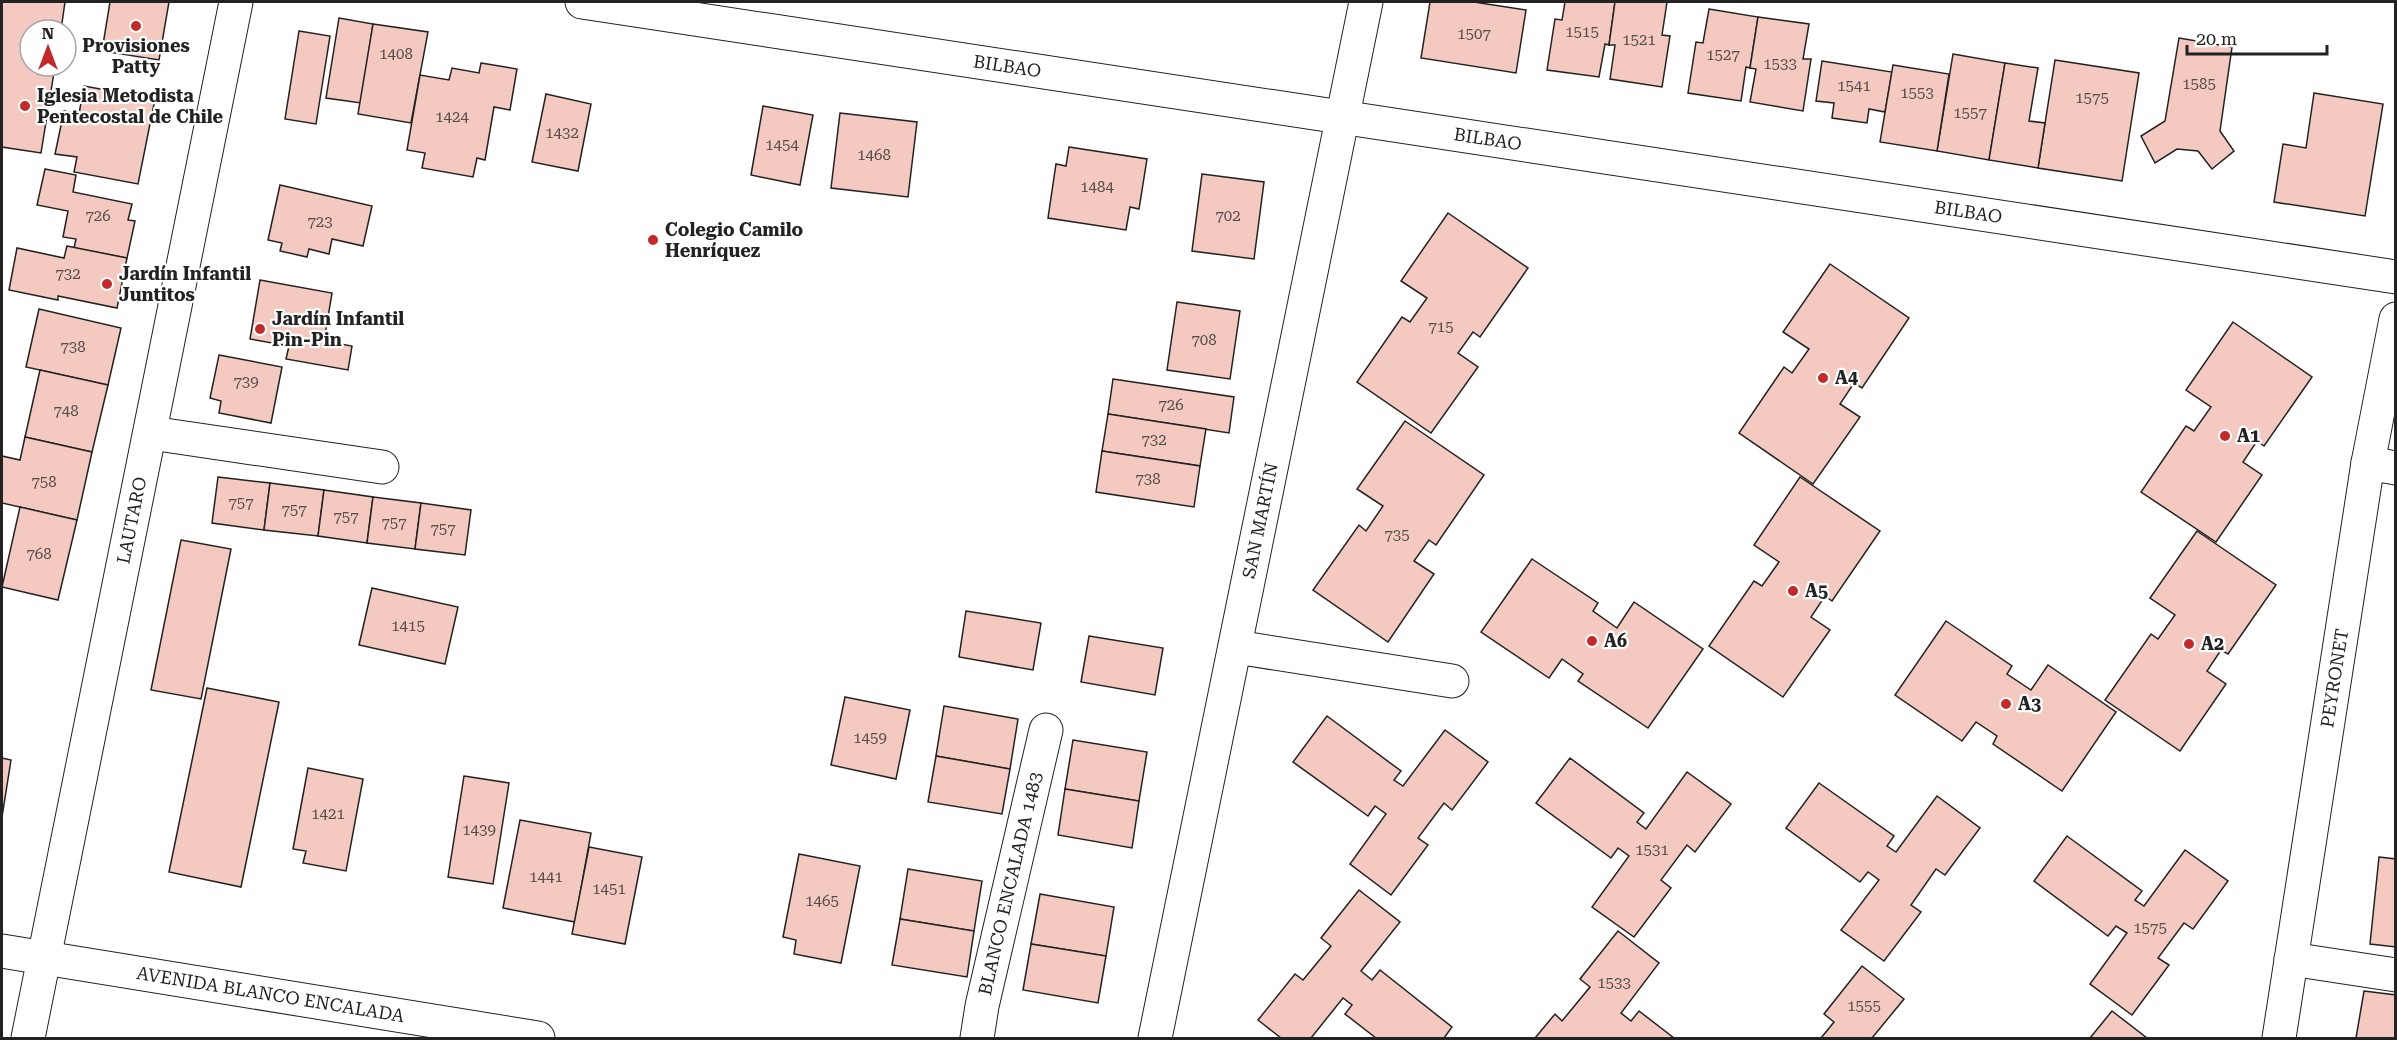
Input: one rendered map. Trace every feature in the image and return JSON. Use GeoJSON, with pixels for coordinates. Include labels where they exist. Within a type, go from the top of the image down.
{"type":"FeatureCollection","features":[{"type":"Feature","properties":{"kind":"street","name":"LAUTARO"},"geometry":{"type":"LineString","coordinates":[[28,1038],[236,2]]}},
{"type":"Feature","properties":{"kind":"street","name":"BILBAO"},"geometry":{"type":"LineString","coordinates":[[582,2],[2396,277]]}},
{"type":"Feature","properties":{"kind":"street","name":"SAN MARTÍN"},"geometry":{"type":"LineString","coordinates":[[1155,1038],[1366,2]]}},
{"type":"Feature","properties":{"kind":"street","name":"PEYRONET"},"geometry":{"type":"LineString","coordinates":[[2279,1038],[2290,959],[2382,465],[2396,319]]}},
{"type":"Feature","properties":{"kind":"street"},"geometry":{"type":"LineString","coordinates":[[151,433],[382,467]]}},
{"type":"Feature","properties":{"kind":"street"},"geometry":{"type":"LineString","coordinates":[[1236,647],[1452,681]]}},
{"type":"Feature","properties":{"kind":"street","name":"BLANCO ENCALADA 1483"},"geometry":{"type":"LineString","coordinates":[[977,1038],[982,1006],[1046,730]]}},
{"type":"Feature","properties":{"kind":"street","name":"AVENIDA BLANCO ENCALADA"},"geometry":{"type":"LineString","coordinates":[[2,951],[538,1038]]}},
{"type":"Feature","properties":{"kind":"street"},"geometry":{"type":"LineString","coordinates":[[2290,959],[2396,975]]}},
{"type":"Feature","properties":{"kind":"building","name":"Iglesia Metodista Pentecostal de Chile"},"geometry":{"type":"Polygon","coordinates":[[[2,2],[65,2],[63,18],[18,18],[18,78],[53,78],[41,153],[2,147],[2,2]]]}},
{"type":"Feature","properties":{"kind":"building","name":"Provisiones Patty"},"geometry":{"type":"Polygon","coordinates":[[[110,2],[169,2],[159,60],[102,51],[110,2]]]}},
{"type":"Feature","properties":{"kind":"building"},"geometry":{"type":"Polygon","coordinates":[[[1430,2],[1474,2],[1526,10],[1516,73],[1421,58],[1430,2]]]}},
{"type":"Feature","properties":{"kind":"building"},"geometry":{"type":"Polygon","coordinates":[[[1565,2],[1615,2],[1609,45],[1605,44],[1599,77],[1547,70],[1555,19],[1562,20],[1565,2]]]}},
{"type":"Feature","properties":{"kind":"building"},"geometry":{"type":"Polygon","coordinates":[[[1615,2],[1667,2],[1662,35],[1670,36],[1662,87],[1610,79],[1615,45],[1609,45],[1615,2]]]}},
{"type":"Feature","properties":{"kind":"building"},"geometry":{"type":"Polygon","coordinates":[[[1709,9],[1758,17],[1750,68],[1746,67],[1741,101],[1688,93],[1696,42],[1703,43],[1709,9]]]}},
{"type":"Feature","properties":{"kind":"building"},"geometry":{"type":"Polygon","coordinates":[[[1758,17],[1809,24],[1803,59],[1811,59],[1803,111],[1750,102],[1756,69],[1750,68],[1758,17]]]}},
{"type":"Feature","properties":{"kind":"building"},"geometry":{"type":"Polygon","coordinates":[[[339,18],[373,24],[361,103],[326,98],[339,18]]]}},
{"type":"Feature","properties":{"kind":"building"},"geometry":{"type":"Polygon","coordinates":[[[373,24],[428,32],[411,123],[358,114],[373,24]]]}},
{"type":"Feature","properties":{"kind":"building"},"geometry":{"type":"Polygon","coordinates":[[[299,31],[330,36],[316,124],[285,119],[299,31]]]}},
{"type":"Feature","properties":{"kind":"building"},"geometry":{"type":"Polygon","coordinates":[[[2179,38],[2232,47],[2220,131],[2234,151],[2212,169],[2198,151],[2177,149],[2155,163],[2141,136],[2165,121],[2179,38]]]}},
{"type":"Feature","properties":{"kind":"building"},"geometry":{"type":"Polygon","coordinates":[[[1953,54],[2005,63],[1989,160],[1937,151],[1953,54]]]}},
{"type":"Feature","properties":{"kind":"building"},"geometry":{"type":"Polygon","coordinates":[[[2055,60],[2139,73],[2122,181],[2038,168],[2055,60]]]}},
{"type":"Feature","properties":{"kind":"building"},"geometry":{"type":"Polygon","coordinates":[[[1822,61],[1892,72],[1885,112],[1869,109],[1867,123],[1832,118],[1834,103],[1816,101],[1822,61]]]}},
{"type":"Feature","properties":{"kind":"building"},"geometry":{"type":"Polygon","coordinates":[[[481,63],[517,69],[510,110],[494,107],[485,160],[477,158],[473,177],[422,168],[425,153],[407,150],[420,75],[449,80],[452,68],[479,73],[481,63]]]}},
{"type":"Feature","properties":{"kind":"building"},"geometry":{"type":"Polygon","coordinates":[[[2005,63],[2038,68],[2029,121],[2045,123],[2038,168],[1989,160],[2005,63]]]}},
{"type":"Feature","properties":{"kind":"building"},"geometry":{"type":"Polygon","coordinates":[[[1893,65],[1949,74],[1937,151],[1880,142],[1893,65]]]}},
{"type":"Feature","properties":{"kind":"building"},"geometry":{"type":"Polygon","coordinates":[[[84,86],[155,99],[138,184],[74,172],[77,157],[55,154],[64,111],[79,114],[84,86]]]}},
{"type":"Feature","properties":{"kind":"building"},"geometry":{"type":"Polygon","coordinates":[[[2314,93],[2383,104],[2365,216],[2274,202],[2283,144],[2306,148],[2314,93]]]}},
{"type":"Feature","properties":{"kind":"building"},"geometry":{"type":"Polygon","coordinates":[[[546,94],[591,104],[578,171],[532,162],[546,94]]]}},
{"type":"Feature","properties":{"kind":"building"},"geometry":{"type":"Polygon","coordinates":[[[763,106],[813,115],[800,185],[751,175],[763,106]]]}},
{"type":"Feature","properties":{"kind":"building"},"geometry":{"type":"Polygon","coordinates":[[[840,113],[917,122],[908,197],[831,188],[840,113]]]}},
{"type":"Feature","properties":{"kind":"building"},"geometry":{"type":"Polygon","coordinates":[[[1069,147],[1147,159],[1139,209],[1130,207],[1126,230],[1048,218],[1056,164],[1066,166],[1069,147]]]}},
{"type":"Feature","properties":{"kind":"building"},"geometry":{"type":"Polygon","coordinates":[[[45,169],[76,175],[73,192],[132,204],[128,220],[135,221],[127,258],[74,248],[76,239],[63,237],[68,211],[37,205],[45,169]]]}},
{"type":"Feature","properties":{"kind":"building"},"geometry":{"type":"Polygon","coordinates":[[[1202,174],[1264,182],[1254,259],[1192,251],[1202,174]]]}},
{"type":"Feature","properties":{"kind":"building"},"geometry":{"type":"Polygon","coordinates":[[[280,185],[372,206],[363,246],[332,239],[329,254],[309,249],[307,257],[280,251],[282,243],[268,240],[280,185]]]}},
{"type":"Feature","properties":{"kind":"building"},"geometry":{"type":"Polygon","coordinates":[[[1448,213],[1528,268],[1480,337],[1473,332],[1458,353],[1478,367],[1431,433],[1357,382],[1402,317],[1410,322],[1427,298],[1401,281],[1448,213]]]}},
{"type":"Feature","properties":{"kind":"building"},"geometry":{"type":"Polygon","coordinates":[[[67,246],[127,258],[117,308],[58,296],[58,300],[9,290],[17,248],[64,258],[67,246]]]}},
{"type":"Feature","properties":{"kind":"building","name":"A4"},"geometry":{"type":"Polygon","coordinates":[[[1830,264],[1909,318],[1862,388],[1854,383],[1840,404],[1860,417],[1813,484],[1739,433],[1784,367],[1792,373],[1809,349],[1783,332],[1830,264]]]}},
{"type":"Feature","properties":{"kind":"building"},"geometry":{"type":"Polygon","coordinates":[[[260,280],[332,293],[324,341],[352,346],[348,370],[286,359],[289,346],[250,339],[260,280]]]}},
{"type":"Feature","properties":{"kind":"building"},"geometry":{"type":"Polygon","coordinates":[[[1177,302],[1240,311],[1230,379],[1167,370],[1177,302]]]}},
{"type":"Feature","properties":{"kind":"building"},"geometry":{"type":"Polygon","coordinates":[[[39,309],[121,328],[108,385],[26,367],[39,309]]]}},
{"type":"Feature","properties":{"kind":"building","name":"A1"},"geometry":{"type":"Polygon","coordinates":[[[2233,322],[2312,377],[2264,446],[2257,441],[2243,462],[2262,475],[2216,542],[2141,492],[2186,426],[2194,431],[2211,407],[2186,390],[2233,322]]]}},
{"type":"Feature","properties":{"kind":"building"},"geometry":{"type":"Polygon","coordinates":[[[219,355],[282,367],[271,423],[219,413],[221,401],[210,398],[219,355]]]}},
{"type":"Feature","properties":{"kind":"building"},"geometry":{"type":"Polygon","coordinates":[[[40,370],[108,385],[92,452],[25,437],[40,370]]]}},
{"type":"Feature","properties":{"kind":"building"},"geometry":{"type":"Polygon","coordinates":[[[1113,379],[1234,397],[1229,433],[1108,414],[1113,379]]]}},
{"type":"Feature","properties":{"kind":"building"},"geometry":{"type":"Polygon","coordinates":[[[1108,414],[1206,429],[1200,466],[1102,451],[1108,414]]]}},
{"type":"Feature","properties":{"kind":"building"},"geometry":{"type":"Polygon","coordinates":[[[1405,421],[1484,475],[1436,545],[1429,540],[1414,561],[1434,574],[1388,642],[1313,590],[1359,525],[1366,531],[1383,506],[1357,489],[1405,421]]]}},
{"type":"Feature","properties":{"kind":"building"},"geometry":{"type":"Polygon","coordinates":[[[25,437],[92,452],[77,520],[2,503],[2,456],[20,460],[25,437]]]}},
{"type":"Feature","properties":{"kind":"building"},"geometry":{"type":"Polygon","coordinates":[[[1102,451],[1200,466],[1194,507],[1096,492],[1102,451]]]}},
{"type":"Feature","properties":{"kind":"building"},"geometry":{"type":"Polygon","coordinates":[[[218,477],[270,483],[264,530],[212,523],[218,477]]]}},
{"type":"Feature","properties":{"kind":"building","name":"A5"},"geometry":{"type":"Polygon","coordinates":[[[1800,477],[1880,531],[1832,601],[1825,596],[1811,617],[1830,630],[1783,697],[1709,646],[1754,581],[1762,586],[1779,562],[1754,545],[1800,477]]]}},
{"type":"Feature","properties":{"kind":"building"},"geometry":{"type":"Polygon","coordinates":[[[270,483],[324,490],[318,536],[264,530],[270,483]]]}},
{"type":"Feature","properties":{"kind":"building"},"geometry":{"type":"Polygon","coordinates":[[[324,490],[373,497],[367,543],[318,536],[324,490]]]}},
{"type":"Feature","properties":{"kind":"building"},"geometry":{"type":"Polygon","coordinates":[[[373,497],[421,503],[415,549],[367,543],[373,497]]]}},
{"type":"Feature","properties":{"kind":"building"},"geometry":{"type":"Polygon","coordinates":[[[421,503],[471,510],[465,555],[415,549],[421,503]]]}},
{"type":"Feature","properties":{"kind":"building"},"geometry":{"type":"Polygon","coordinates":[[[20,507],[77,520],[58,600],[2,587],[20,507]]]}},
{"type":"Feature","properties":{"kind":"building","name":"A2"},"geometry":{"type":"Polygon","coordinates":[[[2197,531],[2276,585],[2228,654],[2221,650],[2207,671],[2226,684],[2180,751],[2105,700],[2151,634],[2158,639],[2175,615],[2150,598],[2197,531]]]}},
{"type":"Feature","properties":{"kind":"building"},"geometry":{"type":"Polygon","coordinates":[[[181,540],[231,549],[201,699],[151,690],[181,540]]]}},
{"type":"Feature","properties":{"kind":"building","name":"A6"},"geometry":{"type":"Polygon","coordinates":[[[1532,559],[1598,603],[1593,611],[1617,628],[1634,602],[1703,649],[1648,728],[1578,681],[1583,674],[1562,659],[1549,678],[1481,632],[1532,559]]]}},
{"type":"Feature","properties":{"kind":"building"},"geometry":{"type":"Polygon","coordinates":[[[372,588],[458,607],[445,664],[359,645],[372,588]]]}},
{"type":"Feature","properties":{"kind":"building"},"geometry":{"type":"Polygon","coordinates":[[[966,611],[1041,623],[1033,670],[959,657],[966,611]]]}},
{"type":"Feature","properties":{"kind":"building","name":"A3"},"geometry":{"type":"Polygon","coordinates":[[[1946,621],[2012,666],[2007,674],[2031,690],[2048,665],[2116,712],[2062,791],[1993,744],[1997,736],[1976,722],[1962,741],[1895,695],[1946,621]]]}},
{"type":"Feature","properties":{"kind":"building"},"geometry":{"type":"Polygon","coordinates":[[[1089,636],[1163,648],[1155,695],[1081,682],[1089,636]]]}},
{"type":"Feature","properties":{"kind":"building"},"geometry":{"type":"Polygon","coordinates":[[[207,688],[279,702],[241,887],[169,872],[207,688]]]}},
{"type":"Feature","properties":{"kind":"building"},"geometry":{"type":"Polygon","coordinates":[[[845,697],[910,710],[896,779],[831,765],[845,697]]]}},
{"type":"Feature","properties":{"kind":"building"},"geometry":{"type":"Polygon","coordinates":[[[944,706],[1018,719],[1010,769],[936,756],[944,706]]]}},
{"type":"Feature","properties":{"kind":"building"},"geometry":{"type":"Polygon","coordinates":[[[1327,716],[1401,771],[1394,780],[1403,786],[1445,730],[1488,762],[1452,810],[1444,803],[1418,838],[1428,845],[1391,895],[1350,864],[1386,814],[1375,806],[1368,816],[1293,762],[1327,716]]]}},
{"type":"Feature","properties":{"kind":"building"},"geometry":{"type":"Polygon","coordinates":[[[1073,740],[1147,752],[1139,801],[1065,789],[1073,740]]]}},
{"type":"Feature","properties":{"kind":"building"},"geometry":{"type":"Polygon","coordinates":[[[936,756],[1010,769],[1002,814],[928,802],[936,756]]]}},
{"type":"Feature","properties":{"kind":"building"},"geometry":{"type":"Polygon","coordinates":[[[2,758],[11,760],[2,817],[2,758]]]}},
{"type":"Feature","properties":{"kind":"building"},"geometry":{"type":"Polygon","coordinates":[[[1570,758],[1644,813],[1637,822],[1646,829],[1687,772],[1731,804],[1695,852],[1687,845],[1661,880],[1671,888],[1634,937],[1592,907],[1629,856],[1618,848],[1611,858],[1536,803],[1570,758]]]}},
{"type":"Feature","properties":{"kind":"building"},"geometry":{"type":"Polygon","coordinates":[[[308,768],[363,779],[346,871],[303,863],[306,851],[293,849],[308,768]]]}},
{"type":"Feature","properties":{"kind":"building"},"geometry":{"type":"Polygon","coordinates":[[[464,776],[509,783],[493,884],[448,877],[464,776]]]}},
{"type":"Feature","properties":{"kind":"building"},"geometry":{"type":"Polygon","coordinates":[[[1819,783],[1894,836],[1887,846],[1896,852],[1937,796],[1980,828],[1945,875],[1936,869],[1911,905],[1921,912],[1884,961],[1841,930],[1879,880],[1868,872],[1860,882],[1786,828],[1819,783]]]}},
{"type":"Feature","properties":{"kind":"building"},"geometry":{"type":"Polygon","coordinates":[[[1065,789],[1139,801],[1132,848],[1058,835],[1065,789]]]}},
{"type":"Feature","properties":{"kind":"building"},"geometry":{"type":"Polygon","coordinates":[[[520,820],[591,833],[575,922],[503,908],[520,820]]]}},
{"type":"Feature","properties":{"kind":"building"},"geometry":{"type":"Polygon","coordinates":[[[2067,836],[2142,891],[2135,900],[2144,906],[2185,850],[2228,881],[2193,929],[2184,923],[2158,958],[2169,965],[2132,1015],[2090,984],[2127,933],[2116,926],[2108,936],[2034,881],[2067,836]]]}},
{"type":"Feature","properties":{"kind":"building"},"geometry":{"type":"Polygon","coordinates":[[[589,847],[642,857],[625,944],[572,934],[589,847]]]}},
{"type":"Feature","properties":{"kind":"building"},"geometry":{"type":"Polygon","coordinates":[[[799,854],[860,866],[841,963],[794,954],[796,940],[783,937],[799,854]]]}},
{"type":"Feature","properties":{"kind":"building"},"geometry":{"type":"Polygon","coordinates":[[[2379,857],[2396,859],[2396,947],[2370,944],[2379,857]]]}},
{"type":"Feature","properties":{"kind":"building"},"geometry":{"type":"Polygon","coordinates":[[[908,869],[982,881],[974,931],[900,919],[908,869]]]}},
{"type":"Feature","properties":{"kind":"building"},"geometry":{"type":"Polygon","coordinates":[[[1359,890],[1400,922],[1361,971],[1372,980],[1380,970],[1452,1027],[1444,1038],[1376,1038],[1345,1014],[1352,1005],[1343,998],[1311,1038],[1281,1038],[1258,1020],[1295,974],[1303,980],[1331,946],[1321,938],[1359,890]]]}},
{"type":"Feature","properties":{"kind":"building"},"geometry":{"type":"Polygon","coordinates":[[[1040,894],[1114,907],[1106,956],[1031,944],[1040,894]]]}},
{"type":"Feature","properties":{"kind":"building"},"geometry":{"type":"Polygon","coordinates":[[[900,919],[974,931],[967,977],[892,965],[900,919]]]}},
{"type":"Feature","properties":{"kind":"building"},"geometry":{"type":"Polygon","coordinates":[[[1618,931],[1659,963],[1621,1013],[1631,1021],[1639,1011],[1674,1038],[1535,1038],[1555,1014],[1562,1021],[1590,987],[1580,979],[1618,931]]]}},
{"type":"Feature","properties":{"kind":"building"},"geometry":{"type":"Polygon","coordinates":[[[1031,944],[1106,956],[1098,1003],[1023,990],[1031,944]]]}},
{"type":"Feature","properties":{"kind":"building"},"geometry":{"type":"Polygon","coordinates":[[[1862,966],[1904,999],[1872,1038],[1821,1038],[1834,1022],[1824,1014],[1862,966]]]}},
{"type":"Feature","properties":{"kind":"building"},"geometry":{"type":"Polygon","coordinates":[[[2364,991],[2396,995],[2396,1038],[2356,1038],[2364,991]]]}},
{"type":"Feature","properties":{"kind":"building"},"geometry":{"type":"Polygon","coordinates":[[[2112,1011],[2147,1038],[2090,1038],[2112,1011]]]}},
{"type":"Feature","properties":{"kind":"place","name":"Provisiones Patty"},"geometry":{"type":"Point","coordinates":[136,26]}},
{"type":"Feature","properties":{"kind":"place","name":"Iglesia Metodista Pentecostal de Chile"},"geometry":{"type":"Point","coordinates":[25,106]}},
{"type":"Feature","properties":{"kind":"place","name":"Colegio Camilo Henríquez"},"geometry":{"type":"Point","coordinates":[653,240]}},
{"type":"Feature","properties":{"kind":"place","name":"Jardín Infantil Juntitos"},"geometry":{"type":"Point","coordinates":[107,284]}},
{"type":"Feature","properties":{"kind":"place","name":"Jardín Infantil Pin-Pin"},"geometry":{"type":"Point","coordinates":[260,329]}},
{"type":"Feature","properties":{"kind":"place","name":"A4"},"geometry":{"type":"Point","coordinates":[1823,378]}},
{"type":"Feature","properties":{"kind":"place","name":"A1"},"geometry":{"type":"Point","coordinates":[2225,436]}},
{"type":"Feature","properties":{"kind":"place","name":"A5"},"geometry":{"type":"Point","coordinates":[1793,591]}},
{"type":"Feature","properties":{"kind":"place","name":"A6"},"geometry":{"type":"Point","coordinates":[1592,641]}},
{"type":"Feature","properties":{"kind":"place","name":"A2"},"geometry":{"type":"Point","coordinates":[2189,644]}},
{"type":"Feature","properties":{"kind":"place","name":"A3"},"geometry":{"type":"Point","coordinates":[2006,704]}}]}
